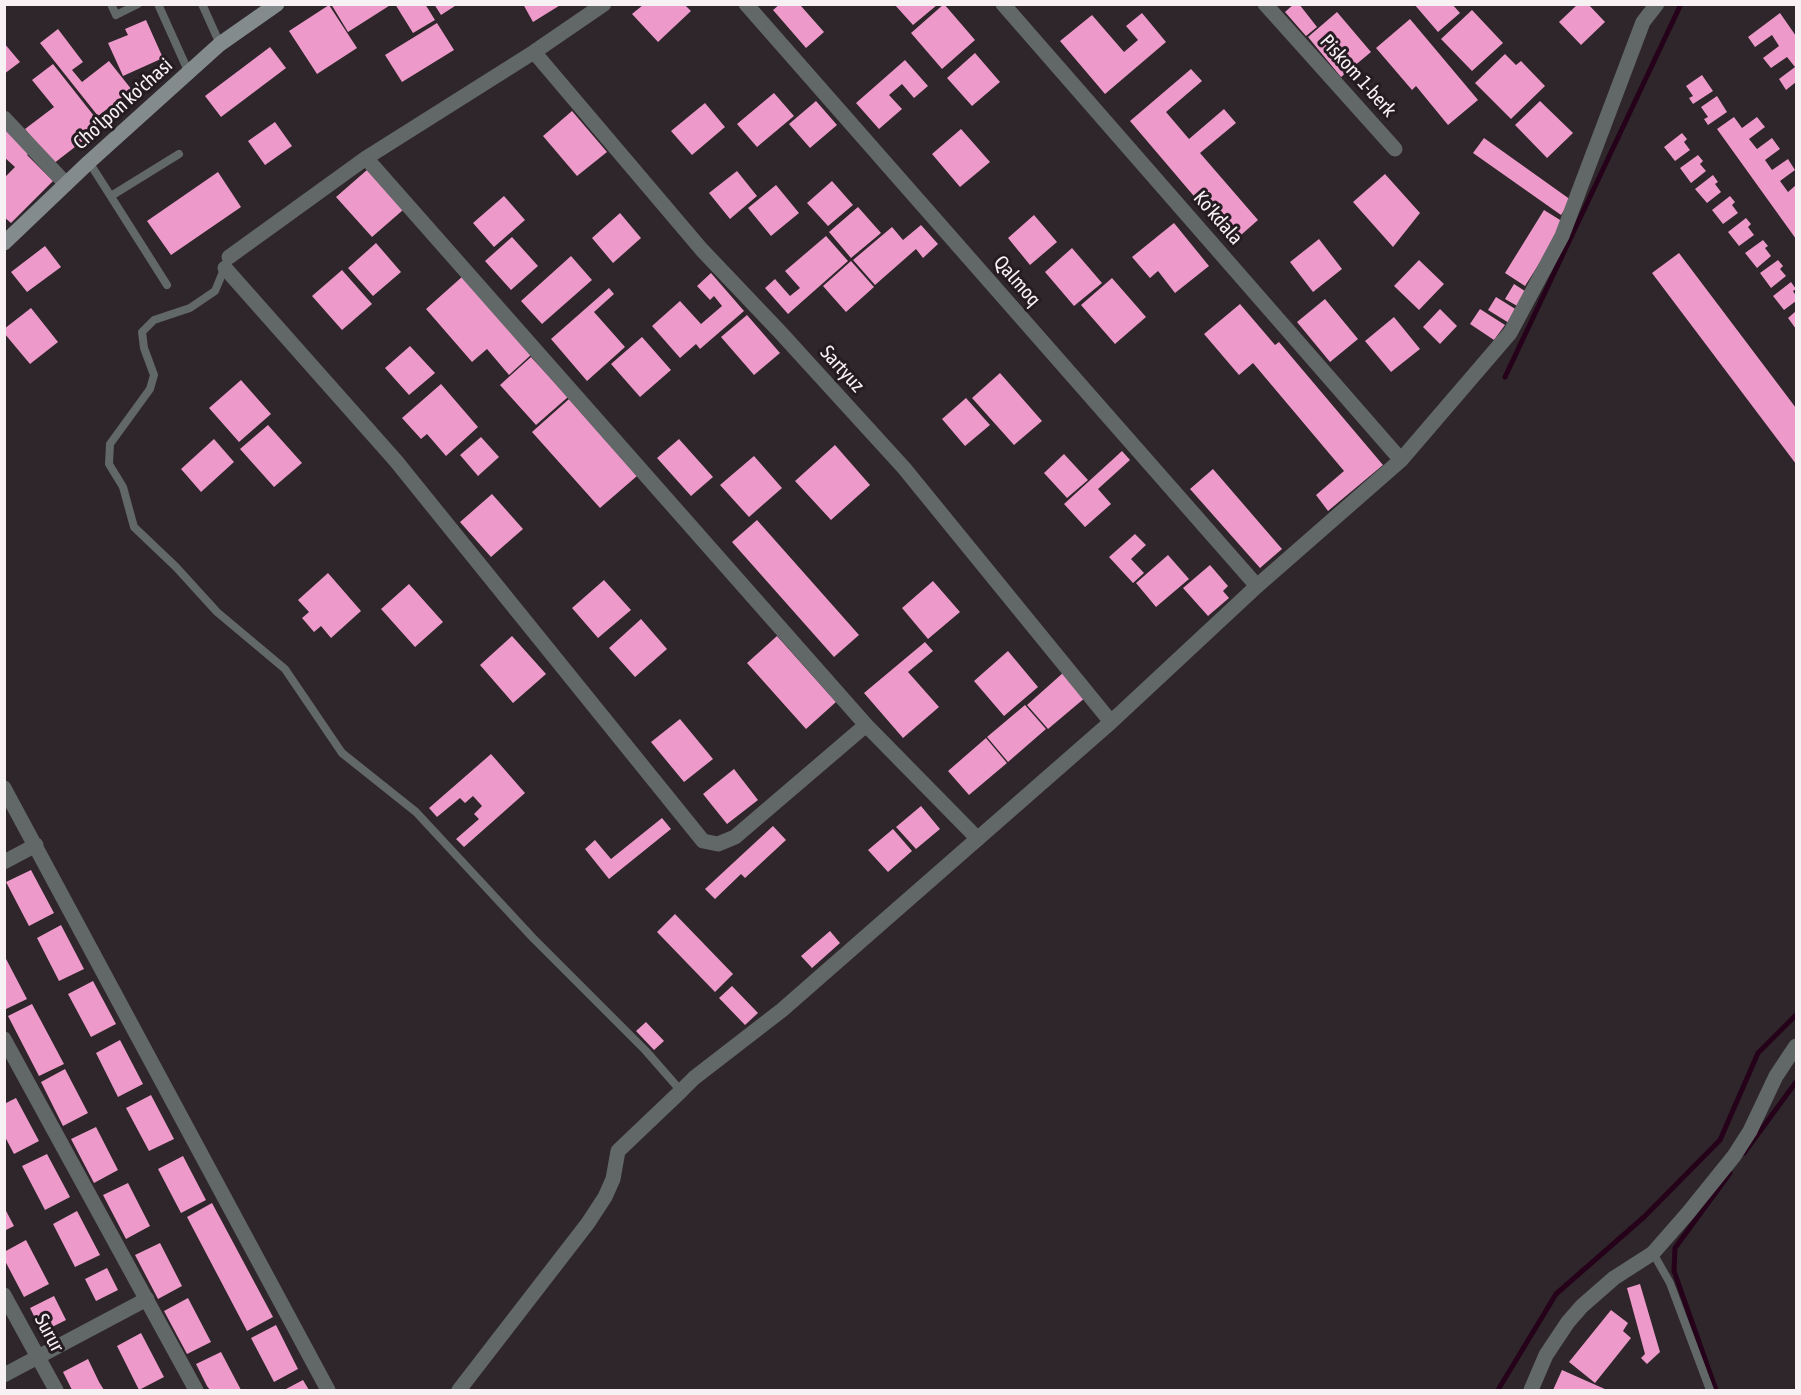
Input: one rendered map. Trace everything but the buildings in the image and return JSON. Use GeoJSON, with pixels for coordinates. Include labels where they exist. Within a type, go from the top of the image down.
{"type":"FeatureCollection","features":[{"type":"Feature","properties":{"kind":"main road","name":"Cho'lpon ko'chasi"},"geometry":{"type":"LineString","coordinates":[[4,243],[89,162],[220,44],[277,4]]}},
{"type":"Feature","properties":{"kind":"street"},"geometry":{"type":"LineString","coordinates":[[604,4],[534,52],[366,158],[227,262],[396,461],[703,841],[718,844],[735,837],[866,725]]}},
{"type":"Feature","properties":{"kind":"street","name":"Qalmoq"},"geometry":{"type":"LineString","coordinates":[[746,4],[1257,585]]}},
{"type":"Feature","properties":{"kind":"street","name":"Ko'kdala"},"geometry":{"type":"LineString","coordinates":[[1003,4],[1401,460]]}},
{"type":"Feature","properties":{"kind":"street","name":"Piskom 1-berk"},"geometry":{"type":"LineString","coordinates":[[1265,4],[1395,149]]}},
{"type":"Feature","properties":{"kind":"street"},"geometry":{"type":"LineString","coordinates":[[459,1390],[588,1223],[614,1179],[618,1151],[694,1078],[782,1010],[1111,723],[1257,585],[1401,460],[1510,333],[1562,236],[1643,22],[1657,4]]}},
{"type":"Feature","properties":{"kind":"street","name":"Sartyuz"},"geometry":{"type":"LineString","coordinates":[[534,52],[702,250],[904,468],[1111,723]]}},
{"type":"Feature","properties":{"kind":"street"},"geometry":{"type":"LineString","coordinates":[[4,118],[66,184]]}},
{"type":"Feature","properties":{"kind":"street"},"geometry":{"type":"LineString","coordinates":[[366,158],[866,725],[978,839]]}},
{"type":"Feature","properties":{"kind":"street"},"geometry":{"type":"LineString","coordinates":[[4,788],[328,1390]]}},
{"type":"Feature","properties":{"kind":"street"},"geometry":{"type":"LineString","coordinates":[[4,862],[36,845]]}},
{"type":"Feature","properties":{"kind":"street"},"geometry":{"type":"LineString","coordinates":[[4,1039],[196,1390]]}},
{"type":"Feature","properties":{"kind":"street"},"geometry":{"type":"LineString","coordinates":[[1531,1390],[1546,1355],[1568,1322],[1614,1278],[1653,1252],[1734,1156],[1750,1131],[1776,1076],[1797,1046]]}},
{"type":"Feature","properties":{"kind":"street","name":"Surur"},"geometry":{"type":"LineString","coordinates":[[4,1295],[56,1390]]}},
{"type":"Feature","properties":{"kind":"street"},"geometry":{"type":"LineString","coordinates":[[4,1375],[147,1299]]}},
{"type":"Feature","properties":{"kind":"lane"},"geometry":{"type":"LineString","coordinates":[[111,4],[116,15],[138,4]]}},
{"type":"Feature","properties":{"kind":"lane"},"geometry":{"type":"LineString","coordinates":[[158,4],[189,73]]}},
{"type":"Feature","properties":{"kind":"lane"},"geometry":{"type":"LineString","coordinates":[[202,4],[220,44]]}},
{"type":"Feature","properties":{"kind":"lane"},"geometry":{"type":"LineString","coordinates":[[111,196],[179,154]]}},
{"type":"Feature","properties":{"kind":"lane"},"geometry":{"type":"LineString","coordinates":[[89,162],[167,285]]}},
{"type":"Feature","properties":{"kind":"lane"},"geometry":{"type":"LineString","coordinates":[[227,262],[215,291],[190,308],[154,320],[142,332],[144,348],[154,375],[150,389],[110,444],[109,464],[123,486],[134,527],[176,567],[217,612],[285,669],[342,753],[416,812],[532,938],[646,1051],[681,1091]]}},
{"type":"Feature","properties":{"kind":"lane"},"geometry":{"type":"LineString","coordinates":[[1653,1252],[1670,1283],[1710,1390]]}},
{"type":"Feature","properties":{"kind":"waterway"},"geometry":{"type":"LineString","coordinates":[[1505,377],[1681,4]]}},
{"type":"Feature","properties":{"kind":"waterway"},"geometry":{"type":"LineString","coordinates":[[1498,1390],[1556,1294],[1644,1217],[1720,1140],[1758,1053],[1796,1015]]}},
{"type":"Feature","properties":{"kind":"waterway"},"geometry":{"type":"LineString","coordinates":[[1744,1153],[1796,1082]]}},
{"type":"Feature","properties":{"kind":"waterway"},"geometry":{"type":"LineString","coordinates":[[1716,1390],[1674,1271],[1675,1248],[1730,1173]]}}]}
